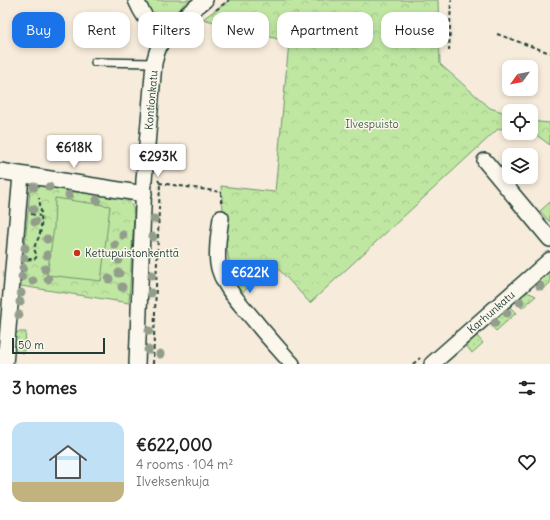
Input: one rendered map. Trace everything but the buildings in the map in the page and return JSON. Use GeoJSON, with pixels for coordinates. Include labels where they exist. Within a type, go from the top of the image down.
{"type":"FeatureCollection","features":[{"type":"Feature","properties":{"kind":"street"},"geometry":{"type":"LineString","coordinates":[[136,0],[141,12]]}},
{"type":"Feature","properties":{"kind":"street","name":"Kontionkatu"},"geometry":{"type":"LineString","coordinates":[[197,12],[209,6]]}},
{"type":"Feature","properties":{"kind":"street","name":"Kontionkatu"},"geometry":{"type":"LineString","coordinates":[[137,364],[144,194],[154,63],[159,48]]}},
{"type":"Feature","properties":{"kind":"street"},"geometry":{"type":"LineString","coordinates":[[485,161],[550,239]]}},
{"type":"Feature","properties":{"kind":"street"},"geometry":{"type":"LineString","coordinates":[[0,171],[144,194]]}},
{"type":"Feature","properties":{"kind":"street"},"geometry":{"type":"LineString","coordinates":[[5,364],[21,175]]}},
{"type":"Feature","properties":{"kind":"street"},"geometry":{"type":"LineString","coordinates":[[221,218],[217,249],[220,270],[225,283],[236,299],[292,364]]}},
{"type":"Feature","properties":{"kind":"street","name":"Karhunkatu"},"geometry":{"type":"LineString","coordinates":[[432,364],[550,260]]}},
{"type":"Feature","properties":{"kind":"lane"},"geometry":{"type":"LineString","coordinates":[[95,62],[154,63]]}},
{"type":"Feature","properties":{"kind":"path"},"geometry":{"type":"LineString","coordinates":[[209,6],[229,0]]}},
{"type":"Feature","properties":{"kind":"path"},"geometry":{"type":"LineString","coordinates":[[449,52],[451,0]]}},
{"type":"Feature","properties":{"kind":"path"},"geometry":{"type":"LineString","coordinates":[[497,34],[550,53]]}},
{"type":"Feature","properties":{"kind":"path"},"geometry":{"type":"LineString","coordinates":[[153,364],[160,183],[158,179]]}},
{"type":"Feature","properties":{"kind":"path"},"geometry":{"type":"LineString","coordinates":[[160,183],[221,192],[221,218]]}},
{"type":"Feature","properties":{"kind":"path"},"geometry":{"type":"LineString","coordinates":[[13,267],[25,264],[28,260],[34,260],[37,256],[34,248],[39,236],[40,227],[41,216],[39,198]]}},
{"type":"Feature","properties":{"kind":"green space"},"geometry":{"type":"Polygon","coordinates":[[[143,0],[194,0],[179,12],[150,12],[143,0]]]}},
{"type":"Feature","properties":{"kind":"green space","name":"Ilvespuisto"},"geometry":{"type":"Polygon","coordinates":[[[229,0],[438,0],[438,12],[381,12],[381,48],[440,48],[440,64],[490,108],[502,112],[502,129],[498,129],[310,303],[274,264],[240,295],[231,272],[226,245],[221,186],[275,192],[288,48],[373,48],[373,12],[277,12],[277,39],[269,37],[269,12],[213,12],[229,0]]]}},
{"type":"Feature","properties":{"kind":"green space","name":"Ilvespuisto"},"geometry":{"type":"Polygon","coordinates":[[[212,12],[212,21],[204,18],[212,12]]]}},
{"type":"Feature","properties":{"kind":"green space"},"geometry":{"type":"Polygon","coordinates":[[[538,122],[550,123],[550,145],[538,136],[538,122]]]}},
{"type":"Feature","properties":{"kind":"green space"},"geometry":{"type":"Polygon","coordinates":[[[31,180],[125,197],[129,201],[134,214],[129,303],[21,286],[31,180]]]}},
{"type":"Feature","properties":{"kind":"green space","name":"Kettupuistonkenttä"},"geometry":{"type":"Polygon","coordinates":[[[55,198],[110,206],[101,281],[47,275],[54,228],[55,198]]]}},
{"type":"Feature","properties":{"kind":"green space"},"geometry":{"type":"Polygon","coordinates":[[[550,202],[550,222],[540,211],[550,202]]]}},
{"type":"Feature","properties":{"kind":"green space"},"geometry":{"type":"Polygon","coordinates":[[[550,269],[550,283],[542,290],[534,283],[550,269]]]}},
{"type":"Feature","properties":{"kind":"green space"},"geometry":{"type":"Polygon","coordinates":[[[525,291],[536,296],[522,308],[514,301],[525,291]]]}},
{"type":"Feature","properties":{"kind":"green space"},"geometry":{"type":"Polygon","coordinates":[[[509,306],[516,313],[496,331],[489,323],[509,306]]]}},
{"type":"Feature","properties":{"kind":"green space"},"geometry":{"type":"Polygon","coordinates":[[[18,332],[26,332],[24,353],[14,351],[13,334],[18,332]]]}},
{"type":"Feature","properties":{"kind":"green space"},"geometry":{"type":"Polygon","coordinates":[[[476,335],[483,343],[472,353],[465,344],[476,335]]]}},
{"type":"Feature","properties":{"kind":"place","name":"Kettupuistonkenttä"},"geometry":{"type":"Point","coordinates":[77,253]}}]}
